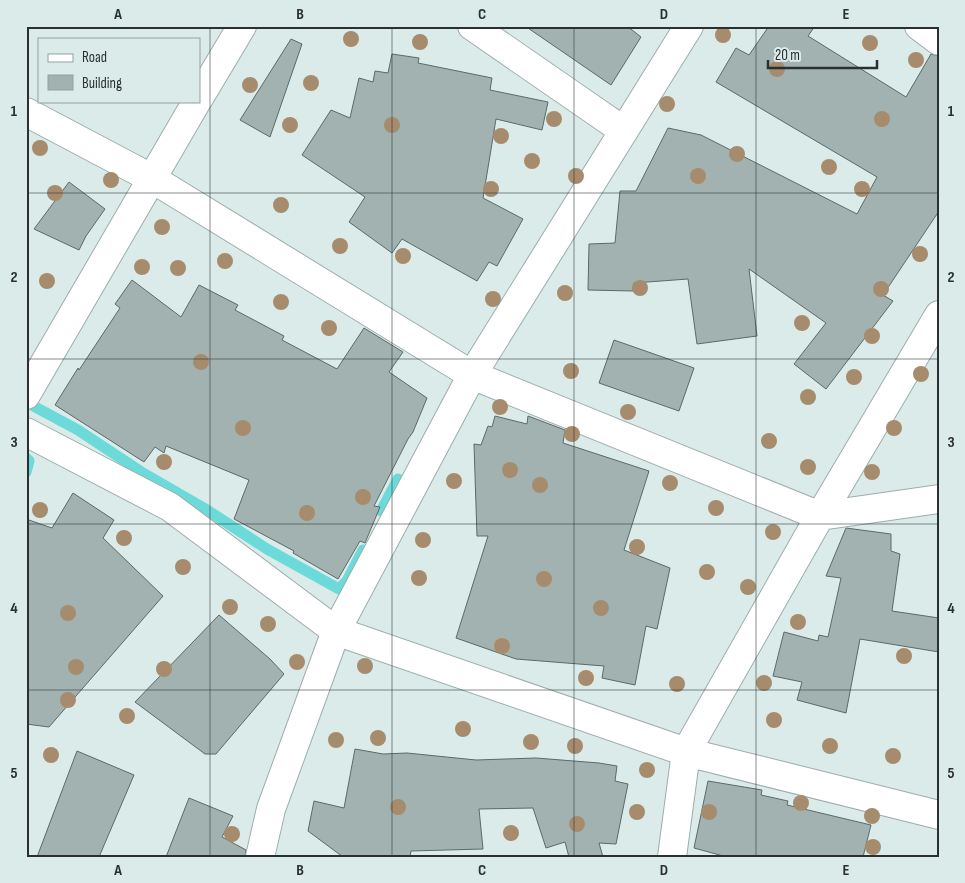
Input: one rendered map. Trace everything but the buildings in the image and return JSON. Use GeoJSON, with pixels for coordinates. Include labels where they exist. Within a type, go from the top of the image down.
{"type":"FeatureCollection","features":[{"type":"Feature","properties":{"kind":"street"},"geometry":{"type":"LineString","coordinates":[[200,97],[242,26]]}},
{"type":"Feature","properties":{"kind":"street"},"geometry":{"type":"LineString","coordinates":[[472,26],[624,131]]}},
{"type":"Feature","properties":{"kind":"street"},"geometry":{"type":"LineString","coordinates":[[260,857],[271,809],[336,631],[472,375],[689,26]]}},
{"type":"Feature","properties":{"kind":"street"},"geometry":{"type":"LineString","coordinates":[[919,26],[939,41]]}},
{"type":"Feature","properties":{"kind":"street"},"geometry":{"type":"LineString","coordinates":[[26,395],[197,102]]}},
{"type":"Feature","properties":{"kind":"street"},"geometry":{"type":"LineString","coordinates":[[26,112],[151,178],[472,375],[820,516],[939,499]]}},
{"type":"Feature","properties":{"kind":"street"},"geometry":{"type":"LineString","coordinates":[[672,857],[686,752],[820,516],[939,315]]}},
{"type":"Feature","properties":{"kind":"street"},"geometry":{"type":"LineString","coordinates":[[26,432],[170,507],[336,631],[686,752],[939,815]]}},
{"type":"Feature","properties":{"kind":"waterway"},"geometry":{"type":"LineString","coordinates":[[26,402],[78,430],[143,473],[207,510],[267,549],[339,589],[347,581],[363,550]]}},
{"type":"Feature","properties":{"kind":"waterway"},"geometry":{"type":"LineString","coordinates":[[26,458],[29,461],[26,472]]}},
{"type":"Feature","properties":{"kind":"waterway"},"geometry":{"type":"LineString","coordinates":[[381,511],[398,479]]}}]}
